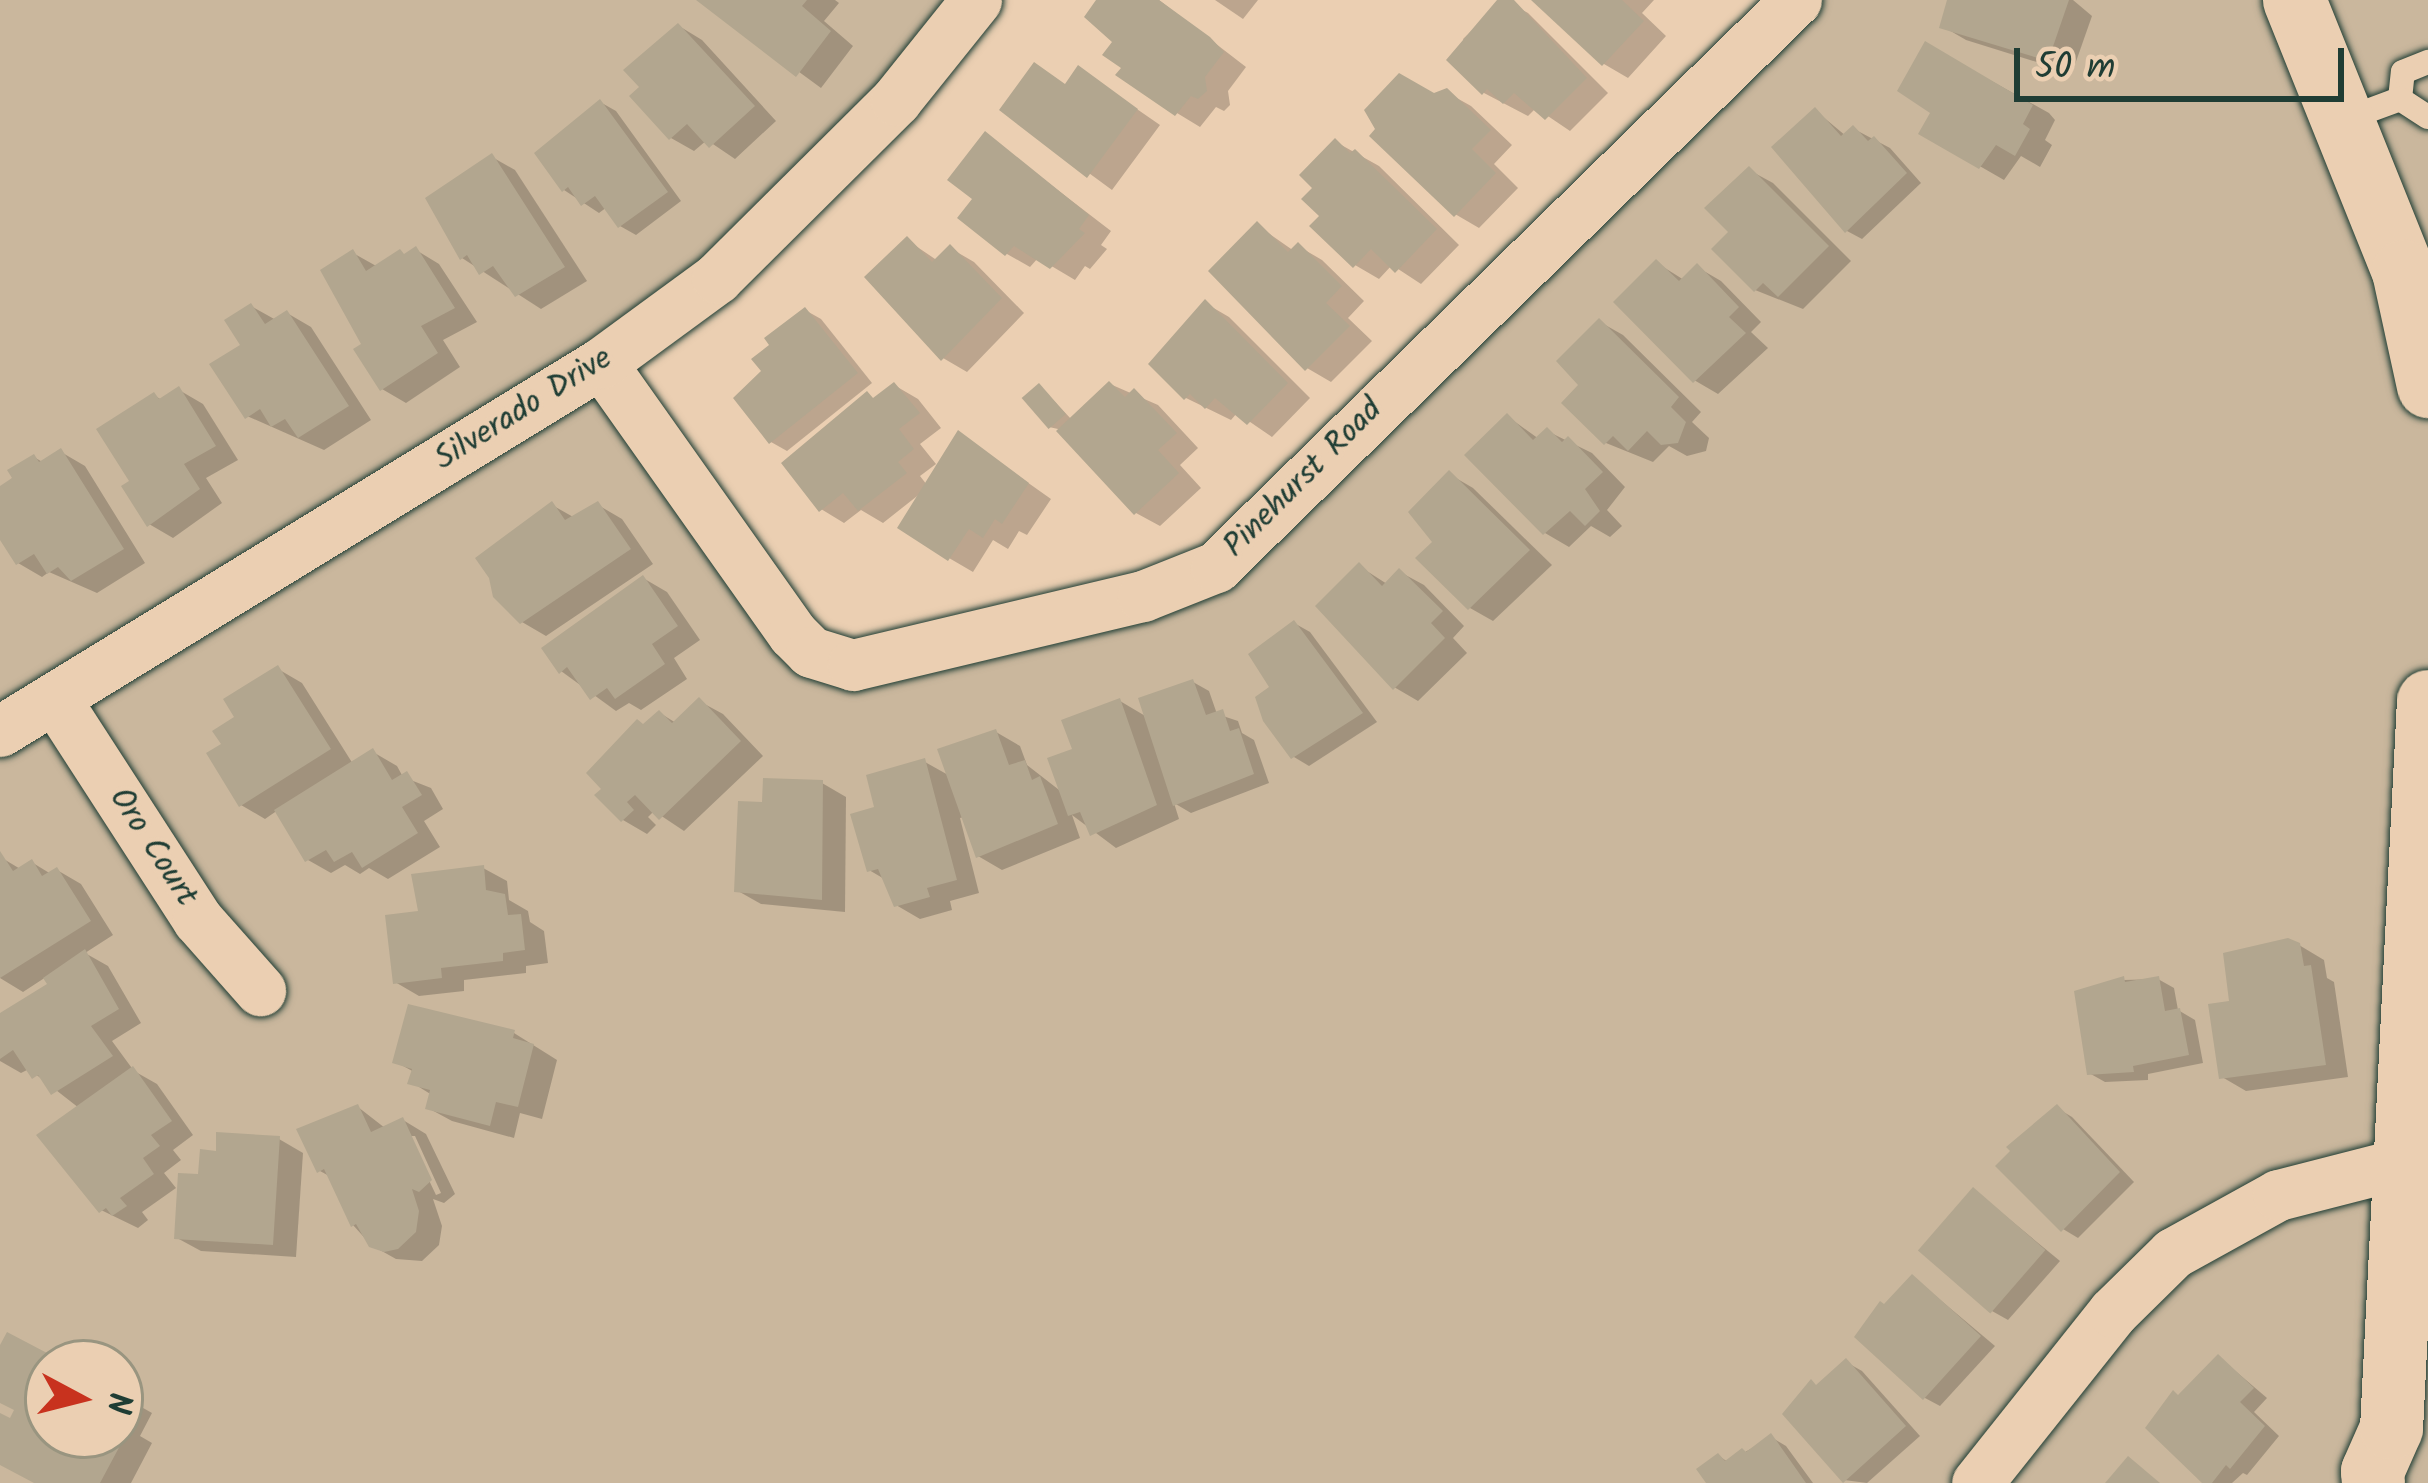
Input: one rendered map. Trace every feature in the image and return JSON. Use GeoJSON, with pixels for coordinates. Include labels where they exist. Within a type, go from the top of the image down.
{"type":"FeatureCollection","features":[{"type":"Feature","properties":{"kind":"street","name":"Silverado Drive"},"geometry":{"type":"LineString","coordinates":[[0,731],[601,363],[717,278],[896,100],[976,0]]}},
{"type":"Feature","properties":{"kind":"street","name":"Pinehurst Road"},"geometry":{"type":"LineString","coordinates":[[601,363],[793,634],[811,652],[854,665],[1143,596],[1216,567],[1796,0]]}},
{"type":"Feature","properties":{"kind":"street"},"geometry":{"type":"LineString","coordinates":[[2294,0],[2371,110],[2428,386]]}},
{"type":"Feature","properties":{"kind":"street","name":"Oro Court"},"geometry":{"type":"LineString","coordinates":[[55,699],[198,920],[260,990]]}},
{"type":"Feature","properties":{"kind":"street"},"geometry":{"type":"LineString","coordinates":[[2421,1483],[2382,1455],[2427,736]]}},
{"type":"Feature","properties":{"kind":"street"},"geometry":{"type":"LineString","coordinates":[[1977,1483],[2113,1312],[2173,1253],[2278,1195],[2403,1163]]}},
{"type":"Feature","properties":{"kind":"lane"},"geometry":{"type":"LineString","coordinates":[[2371,110],[2403,72],[2428,62]]}},
{"type":"Feature","properties":{"kind":"lane"},"geometry":{"type":"LineString","coordinates":[[2371,110],[2428,117]]}},
{"type":"Feature","properties":{"kind":"shaded area"},"geometry":{"type":"Polygon","coordinates":[[[0,0],[972,0],[618,350],[828,658],[1146,605],[1787,0],[2428,0],[2428,1483],[0,1483],[0,0]]]}},
{"type":"Feature","properties":{"kind":"building"},"geometry":{"type":"Polygon","coordinates":[[[696,0],[807,0],[802,6],[831,31],[796,77],[696,0]]]}},
{"type":"Feature","properties":{"kind":"building"},"geometry":{"type":"Polygon","coordinates":[[[1096,0],[1159,0],[1210,37],[1224,52],[1205,77],[1207,91],[1198,99],[1191,96],[1175,116],[1115,75],[1121,68],[1102,55],[1112,42],[1084,17],[1096,0]]]}},
{"type":"Feature","properties":{"kind":"building"},"geometry":{"type":"Polygon","coordinates":[[[1497,0],[1514,0],[1587,78],[1545,120],[1514,93],[1503,104],[1487,89],[1482,95],[1446,60],[1497,0]]]}},
{"type":"Feature","properties":{"kind":"building"},"geometry":{"type":"Polygon","coordinates":[[[1531,0],[1622,0],[1644,21],[1602,66],[1531,0]]]}},
{"type":"Feature","properties":{"kind":"building"},"geometry":{"type":"Polygon","coordinates":[[[1947,0],[2069,0],[2048,61],[1939,28],[1947,0]]]}},
{"type":"Feature","properties":{"kind":"building"},"geometry":{"type":"Polygon","coordinates":[[[678,23],[755,106],[709,148],[687,124],[669,140],[629,96],[639,87],[623,70],[678,23]]]}},
{"type":"Feature","properties":{"kind":"building"},"geometry":{"type":"Polygon","coordinates":[[[1925,41],[2033,105],[2023,124],[2030,129],[2015,156],[1996,145],[1979,169],[1918,134],[1930,113],[1897,91],[1925,41]]]}},
{"type":"Feature","properties":{"kind":"building"},"geometry":{"type":"Polygon","coordinates":[[[1034,62],[1065,84],[1078,65],[1138,109],[1087,178],[999,110],[1034,62]]]}},
{"type":"Feature","properties":{"kind":"building"},"geometry":{"type":"Polygon","coordinates":[[[1399,73],[1434,93],[1447,88],[1491,130],[1472,149],[1496,173],[1454,217],[1369,136],[1375,129],[1364,110],[1399,73]]]}},
{"type":"Feature","properties":{"kind":"building"},"geometry":{"type":"Polygon","coordinates":[[[600,99],[668,192],[618,228],[595,196],[581,206],[568,187],[562,192],[534,153],[600,99]]]}},
{"type":"Feature","properties":{"kind":"building"},"geometry":{"type":"Polygon","coordinates":[[[1815,107],[1841,136],[1853,125],[1868,141],[1874,136],[1907,173],[1845,233],[1771,147],[1815,107]]]}},
{"type":"Feature","properties":{"kind":"building"},"geometry":{"type":"Polygon","coordinates":[[[985,131],[1089,215],[1079,229],[1085,233],[1050,269],[1014,246],[1005,256],[957,218],[972,199],[947,180],[985,131]]]}},
{"type":"Feature","properties":{"kind":"building"},"geometry":{"type":"Polygon","coordinates":[[[1335,138],[1350,153],[1355,149],[1437,229],[1395,273],[1371,249],[1353,268],[1309,226],[1319,216],[1301,199],[1312,188],[1299,175],[1335,138]]]}},
{"type":"Feature","properties":{"kind":"building"},"geometry":{"type":"Polygon","coordinates":[[[492,153],[565,267],[515,297],[493,266],[479,275],[467,255],[460,260],[425,198],[492,153]]]}},
{"type":"Feature","properties":{"kind":"building"},"geometry":{"type":"Polygon","coordinates":[[[1749,166],[1829,246],[1778,297],[1763,283],[1754,292],[1711,249],[1728,232],[1704,208],[1749,166]]]}},
{"type":"Feature","properties":{"kind":"building"},"geometry":{"type":"Polygon","coordinates":[[[1257,221],[1288,252],[1298,242],[1342,286],[1326,303],[1350,326],[1305,371],[1208,271],[1257,221]]]}},
{"type":"Feature","properties":{"kind":"building"},"geometry":{"type":"Polygon","coordinates":[[[907,236],[932,262],[950,244],[1002,298],[941,361],[864,277],[907,236]]]}},
{"type":"Feature","properties":{"kind":"building"},"geometry":{"type":"Polygon","coordinates":[[[416,246],[455,308],[421,326],[438,353],[380,391],[353,349],[361,344],[320,270],[353,249],[366,271],[400,249],[404,254],[416,246]]]}},
{"type":"Feature","properties":{"kind":"building"},"geometry":{"type":"Polygon","coordinates":[[[1656,259],[1679,281],[1697,263],[1739,307],[1729,317],[1746,333],[1693,383],[1613,302],[1656,259]]]}},
{"type":"Feature","properties":{"kind":"building"},"geometry":{"type":"Polygon","coordinates":[[[1205,299],[1288,383],[1247,425],[1215,398],[1205,409],[1190,394],[1184,400],[1148,364],[1205,299]]]}},
{"type":"Feature","properties":{"kind":"building"},"geometry":{"type":"Polygon","coordinates":[[[251,303],[265,324],[287,310],[349,406],[298,438],[285,419],[271,427],[260,409],[245,419],[209,364],[240,345],[224,320],[251,303]]]}},
{"type":"Feature","properties":{"kind":"building"},"geometry":{"type":"Polygon","coordinates":[[[805,307],[858,373],[769,444],[733,398],[761,371],[751,359],[769,345],[764,338],[805,307]]]}},
{"type":"Feature","properties":{"kind":"building"},"geometry":{"type":"Polygon","coordinates":[[[1599,318],[1679,397],[1671,407],[1686,422],[1678,443],[1661,445],[1647,431],[1628,451],[1613,436],[1604,445],[1561,403],[1578,385],[1556,361],[1599,318]]]}},
{"type":"Feature","properties":{"kind":"building"},"geometry":{"type":"Polygon","coordinates":[[[1109,381],[1125,397],[1134,388],[1177,433],[1158,450],[1179,473],[1134,515],[1056,431],[1109,381]]]}},
{"type":"Feature","properties":{"kind":"building"},"geometry":{"type":"Polygon","coordinates":[[[894,382],[920,413],[899,429],[914,449],[898,462],[907,473],[858,511],[843,493],[819,512],[781,463],[867,391],[873,398],[894,382]]]}},
{"type":"Feature","properties":{"kind":"building"},"geometry":{"type":"Polygon","coordinates":[[[1039,383],[1066,414],[1049,429],[1022,398],[1039,383]]]}},
{"type":"Feature","properties":{"kind":"building"},"geometry":{"type":"Polygon","coordinates":[[[179,386],[216,446],[184,464],[200,489],[147,527],[121,486],[129,481],[96,429],[154,392],[159,399],[179,386]]]}},
{"type":"Feature","properties":{"kind":"building"},"geometry":{"type":"Polygon","coordinates":[[[1507,413],[1533,440],[1547,427],[1562,442],[1568,436],[1603,472],[1585,489],[1600,511],[1585,526],[1570,511],[1543,535],[1464,455],[1507,413]]]}},
{"type":"Feature","properties":{"kind":"building"},"geometry":{"type":"Polygon","coordinates":[[[958,430],[1029,483],[1002,524],[995,519],[983,538],[969,529],[948,561],[897,528],[958,430]]]}},
{"type":"Feature","properties":{"kind":"building"},"geometry":{"type":"Polygon","coordinates":[[[61,448],[124,549],[71,581],[58,567],[47,574],[34,554],[16,565],[0,540],[0,486],[12,478],[7,470],[34,454],[39,462],[61,448]]]}},
{"type":"Feature","properties":{"kind":"building"},"geometry":{"type":"Polygon","coordinates":[[[1449,470],[1530,550],[1468,610],[1415,558],[1432,542],[1408,512],[1449,470]]]}},
{"type":"Feature","properties":{"kind":"building"},"geometry":{"type":"Polygon","coordinates":[[[552,501],[565,520],[598,501],[631,549],[520,624],[493,597],[489,578],[475,558],[552,501]]]}},
{"type":"Feature","properties":{"kind":"building"},"geometry":{"type":"Polygon","coordinates":[[[1359,562],[1382,586],[1399,568],[1443,611],[1431,623],[1445,638],[1393,690],[1315,606],[1359,562]]]}},
{"type":"Feature","properties":{"kind":"building"},"geometry":{"type":"Polygon","coordinates":[[[643,575],[678,626],[652,644],[665,664],[615,699],[607,688],[590,700],[567,667],[559,674],[541,648],[643,575]]]}},
{"type":"Feature","properties":{"kind":"building"},"geometry":{"type":"Polygon","coordinates":[[[1294,620],[1363,713],[1291,759],[1263,721],[1255,697],[1269,687],[1248,654],[1294,620]]]}},
{"type":"Feature","properties":{"kind":"building"},"geometry":{"type":"Polygon","coordinates":[[[278,665],[331,749],[239,807],[206,753],[221,744],[212,731],[234,717],[223,699],[278,665]]]}},
{"type":"Feature","properties":{"kind":"building"},"geometry":{"type":"Polygon","coordinates":[[[1193,679],[1206,715],[1223,709],[1230,731],[1239,728],[1254,774],[1173,806],[1138,698],[1193,679]]]}},
{"type":"Feature","properties":{"kind":"building"},"geometry":{"type":"Polygon","coordinates":[[[699,697],[741,741],[659,820],[635,795],[627,802],[634,810],[621,822],[594,795],[601,789],[586,773],[637,719],[643,724],[659,710],[672,723],[699,697]]]}},
{"type":"Feature","properties":{"kind":"building"},"geometry":{"type":"Polygon","coordinates":[[[1120,698],[1157,805],[1090,836],[1080,812],[1068,816],[1047,758],[1072,749],[1061,720],[1120,698]]]}},
{"type":"Feature","properties":{"kind":"building"},"geometry":{"type":"Polygon","coordinates":[[[996,729],[1009,765],[1025,760],[1032,780],[1040,776],[1058,824],[976,858],[937,749],[996,729]]]}},
{"type":"Feature","properties":{"kind":"building"},"geometry":{"type":"Polygon","coordinates":[[[373,748],[392,780],[407,771],[422,795],[402,807],[418,833],[362,868],[352,852],[334,862],[326,850],[305,862],[274,810],[373,748]]]}},
{"type":"Feature","properties":{"kind":"building"},"geometry":{"type":"Polygon","coordinates":[[[925,758],[957,880],[927,888],[930,897],[894,907],[878,869],[867,872],[850,814],[874,807],[866,775],[925,758]]]}},
{"type":"Feature","properties":{"kind":"building"},"geometry":{"type":"Polygon","coordinates":[[[763,778],[823,780],[822,900],[734,892],[738,801],[762,802],[763,778]]]}},
{"type":"Feature","properties":{"kind":"building"},"geometry":{"type":"Polygon","coordinates":[[[0,851],[13,871],[32,859],[42,876],[57,867],[91,921],[0,978],[0,851]]]}},
{"type":"Feature","properties":{"kind":"building"},"geometry":{"type":"Polygon","coordinates":[[[484,865],[486,890],[505,894],[508,915],[521,914],[525,950],[503,953],[503,961],[441,968],[442,978],[393,984],[385,915],[418,911],[411,874],[484,865]]]}},
{"type":"Feature","properties":{"kind":"building"},"geometry":{"type":"Polygon","coordinates":[[[2288,938],[2300,943],[2304,966],[2311,965],[2326,1065],[2219,1079],[2208,1004],[2229,1001],[2223,953],[2288,938]]]}},
{"type":"Feature","properties":{"kind":"building"},"geometry":{"type":"Polygon","coordinates":[[[85,949],[119,1009],[91,1026],[113,1056],[51,1095],[38,1075],[32,1079],[13,1050],[0,1059],[0,1013],[47,984],[43,978],[85,949]]]}},
{"type":"Feature","properties":{"kind":"building"},"geometry":{"type":"Polygon","coordinates":[[[2124,976],[2125,982],[2159,976],[2165,1011],[2180,1008],[2189,1055],[2133,1066],[2134,1072],[2087,1075],[2074,991],[2124,976]]]}},
{"type":"Feature","properties":{"kind":"building"},"geometry":{"type":"Polygon","coordinates":[[[408,1004],[515,1030],[513,1038],[534,1044],[518,1107],[496,1102],[490,1126],[425,1109],[430,1090],[407,1084],[412,1069],[392,1063],[408,1004]]]}},
{"type":"Feature","properties":{"kind":"building"},"geometry":{"type":"Polygon","coordinates":[[[133,1066],[172,1121],[151,1135],[160,1146],[143,1158],[154,1174],[120,1198],[127,1206],[112,1216],[106,1208],[99,1213],[36,1135],[133,1066]]]}},
{"type":"Feature","properties":{"kind":"building"},"geometry":{"type":"Polygon","coordinates":[[[358,1104],[371,1132],[403,1117],[432,1180],[419,1192],[412,1189],[419,1211],[416,1232],[398,1249],[384,1252],[369,1247],[356,1224],[351,1227],[324,1169],[317,1173],[296,1129],[358,1104]]]}},
{"type":"Feature","properties":{"kind":"building"},"geometry":{"type":"Polygon","coordinates":[[[2057,1104],[2120,1172],[2061,1232],[1995,1166],[2010,1151],[2006,1147],[2057,1104]]]}},
{"type":"Feature","properties":{"kind":"building"},"geometry":{"type":"Polygon","coordinates":[[[216,1132],[280,1136],[273,1245],[174,1239],[178,1173],[198,1174],[200,1149],[216,1151],[216,1132]]]}},
{"type":"Feature","properties":{"kind":"building"},"geometry":{"type":"Polygon","coordinates":[[[1973,1187],[2045,1250],[1990,1313],[1918,1250],[1973,1187]]]}},
{"type":"Feature","properties":{"kind":"building"},"geometry":{"type":"Polygon","coordinates":[[[1912,1274],[1981,1336],[1923,1400],[1854,1337],[1880,1301],[1884,1304],[1912,1274]]]}},
{"type":"Feature","properties":{"kind":"building"},"geometry":{"type":"Polygon","coordinates":[[[7,1332],[24,1341],[24,1459],[113,1459],[100,1483],[34,1483],[0,1465],[0,1413],[10,1418],[14,1410],[0,1403],[0,1345],[7,1332]]]}},
{"type":"Feature","properties":{"kind":"building"},"geometry":{"type":"Polygon","coordinates":[[[2218,1354],[2254,1388],[2240,1402],[2265,1426],[2230,1469],[2226,1465],[2212,1483],[2202,1483],[2145,1428],[2173,1390],[2178,1395],[2218,1354]]]}},
{"type":"Feature","properties":{"kind":"building"},"geometry":{"type":"Polygon","coordinates":[[[1846,1358],[1906,1426],[1843,1483],[1782,1414],[1811,1379],[1816,1385],[1846,1358]]]}},
{"type":"Feature","properties":{"kind":"building"},"geometry":{"type":"Polygon","coordinates":[[[1771,1433],[1806,1483],[1706,1483],[1696,1469],[1718,1453],[1725,1461],[1742,1448],[1746,1452],[1771,1433]]]}},
{"type":"Feature","properties":{"kind":"building"},"geometry":{"type":"Polygon","coordinates":[[[2128,1456],[2160,1483],[2105,1483],[2128,1456]]]}}]}
